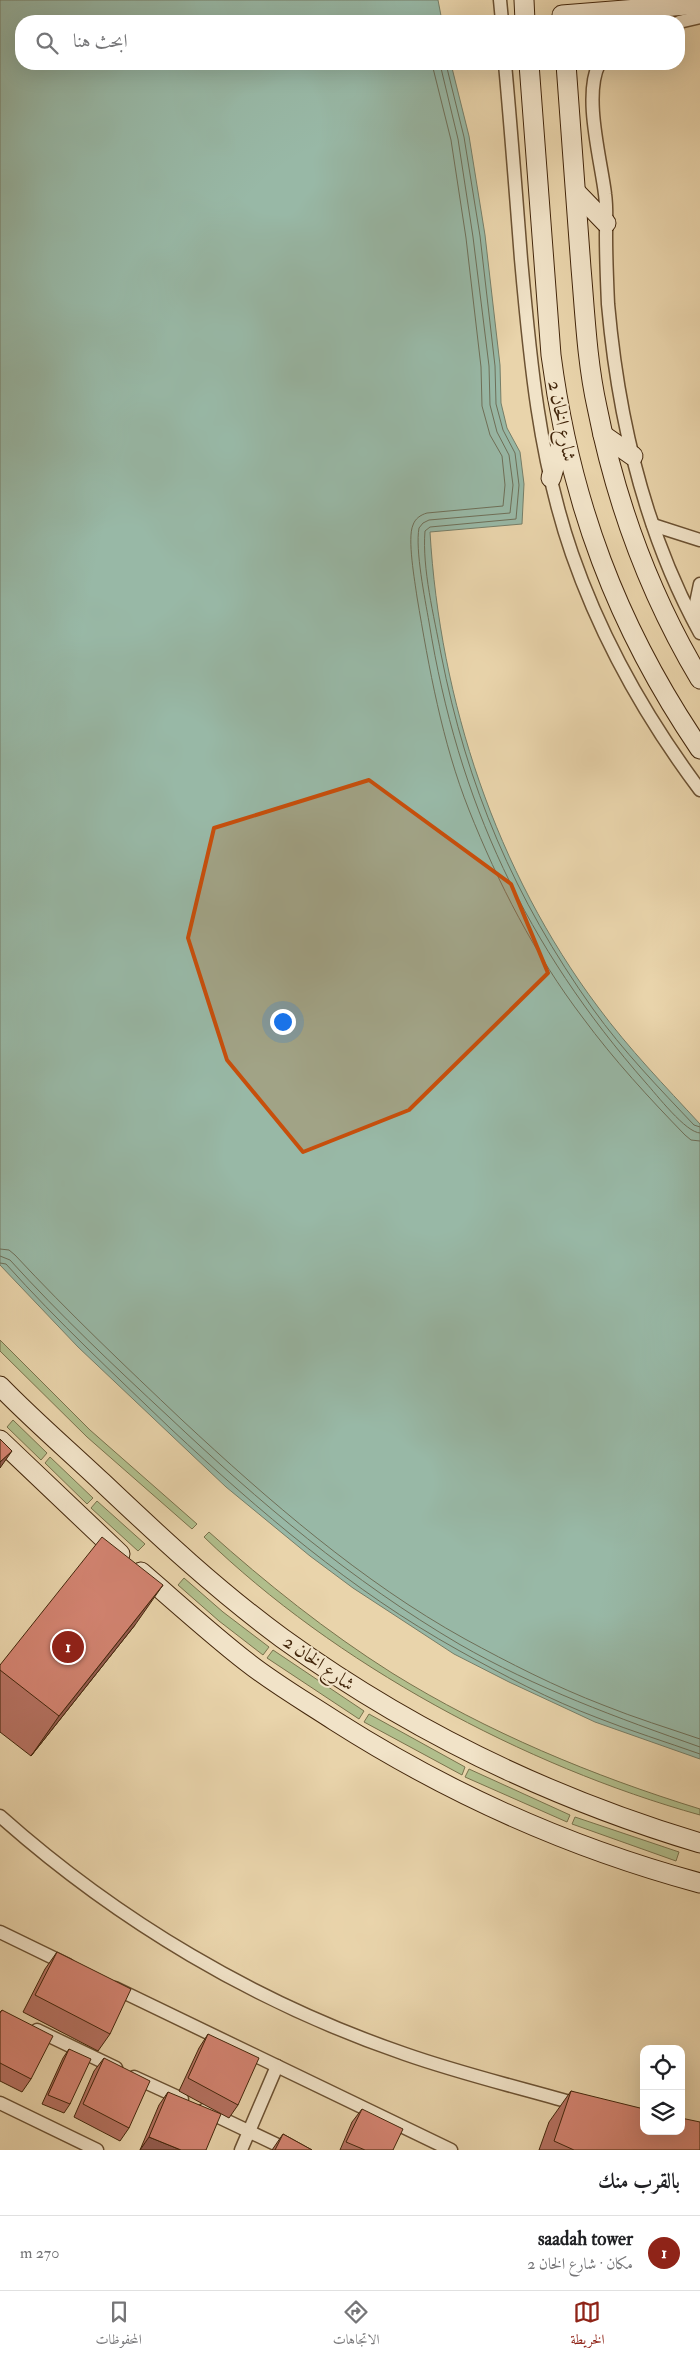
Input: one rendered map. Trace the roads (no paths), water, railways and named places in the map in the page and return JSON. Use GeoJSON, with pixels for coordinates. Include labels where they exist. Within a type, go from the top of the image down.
{"type":"FeatureCollection","features":[{"type":"Feature","properties":{"kind":"street"},"geometry":{"type":"LineString","coordinates":[[500,0],[501,15]]}},
{"type":"Feature","properties":{"kind":"street"},"geometry":{"type":"LineString","coordinates":[[524,0],[525,15]]}},
{"type":"Feature","properties":{"kind":"street"},"geometry":{"type":"LineString","coordinates":[[562,12],[635,10],[700,4]]}},
{"type":"Feature","properties":{"kind":"street"},"geometry":{"type":"LineString","coordinates":[[625,15],[635,10]]}},
{"type":"Feature","properties":{"kind":"street"},"geometry":{"type":"LineString","coordinates":[[685,21],[700,17]]}},
{"type":"Feature","properties":{"kind":"street"},"geometry":{"type":"LineString","coordinates":[[505,70],[528,346],[537,412],[551,478],[572,553],[601,626],[636,696],[678,761],[700,790]]}},
{"type":"Feature","properties":{"kind":"street","name":"شارع الخان 2"},"geometry":{"type":"LineString","coordinates":[[529,70],[550,355],[564,436],[585,518],[616,600],[653,674],[700,749]]}},
{"type":"Feature","properties":{"kind":"street","name":"شارع الخان 2"},"geometry":{"type":"LineString","coordinates":[[567,70],[590,369],[603,435],[621,502],[648,576],[676,636],[700,679]]}},
{"type":"Feature","properties":{"kind":"street"},"geometry":{"type":"LineString","coordinates":[[568,85],[574,70]]}},
{"type":"Feature","properties":{"kind":"street"},"geometry":{"type":"LineString","coordinates":[[597,70],[594,78],[593,100],[598,158],[606,195],[611,332],[620,395],[633,456],[653,526],[668,567],[698,629]]}},
{"type":"Feature","properties":{"kind":"street"},"geometry":{"type":"LineString","coordinates":[[576,192],[606,223]]}},
{"type":"Feature","properties":{"kind":"street"},"geometry":{"type":"LineString","coordinates":[[603,435],[633,456]]}},
{"type":"Feature","properties":{"kind":"street"},"geometry":{"type":"LineString","coordinates":[[551,478],[564,436]]}},
{"type":"Feature","properties":{"kind":"street"},"geometry":{"type":"LineString","coordinates":[[653,526],[700,540]]}},
{"type":"Feature","properties":{"kind":"street"},"geometry":{"type":"LineString","coordinates":[[698,629],[696,603],[700,584]]}},
{"type":"Feature","properties":{"kind":"street","name":"شارع الخان 2"},"geometry":{"type":"LineString","coordinates":[[0,1386],[179,1554],[268,1627],[339,1678],[413,1723],[533,1782],[617,1816],[700,1843]]}},
{"type":"Feature","properties":{"kind":"street","name":"شارع الخان 2"},"geometry":{"type":"LineString","coordinates":[[0,1440],[102,1538],[176,1603],[248,1663],[320,1712],[428,1777],[480,1802],[589,1848],[700,1883]]}},
{"type":"Feature","properties":{"kind":"street"},"geometry":{"type":"LineString","coordinates":[[0,1816],[64,1870],[116,1908],[186,1953],[285,2006],[405,2054],[594,2108]]}},
{"type":"Feature","properties":{"kind":"street"},"geometry":{"type":"LineString","coordinates":[[0,1932],[84,1973]]}},
{"type":"Feature","properties":{"kind":"street"},"geometry":{"type":"LineString","coordinates":[[101,1981],[451,2150]]}},
{"type":"Feature","properties":{"kind":"street"},"geometry":{"type":"LineString","coordinates":[[29,2026],[288,2150]]}},
{"type":"Feature","properties":{"kind":"street"},"geometry":{"type":"LineString","coordinates":[[241,2150],[276,2066]]}},
{"type":"Feature","properties":{"kind":"street"},"geometry":{"type":"LineString","coordinates":[[0,2103],[97,2150]]}},
{"type":"Feature","properties":{"kind":"water"},"geometry":{"type":"Polygon","coordinates":[[[0,0],[438,0],[441,15],[15,15],[15,70],[452,70],[469,136],[485,235],[500,365],[501,403],[507,428],[520,452],[524,484],[522,524],[430,532],[436,595],[446,658],[461,721],[480,782],[503,842],[530,899],[562,954],[598,1007],[622,1038],[700,1124],[700,1759],[595,1722],[509,1682],[454,1654],[353,1588],[310,1556],[226,1487],[78,1347],[0,1265],[0,0]]]}},
{"type":"Feature","properties":{"kind":"place","name":"saadah tower"},"geometry":{"type":"Point","coordinates":[68,1647]}}]}
